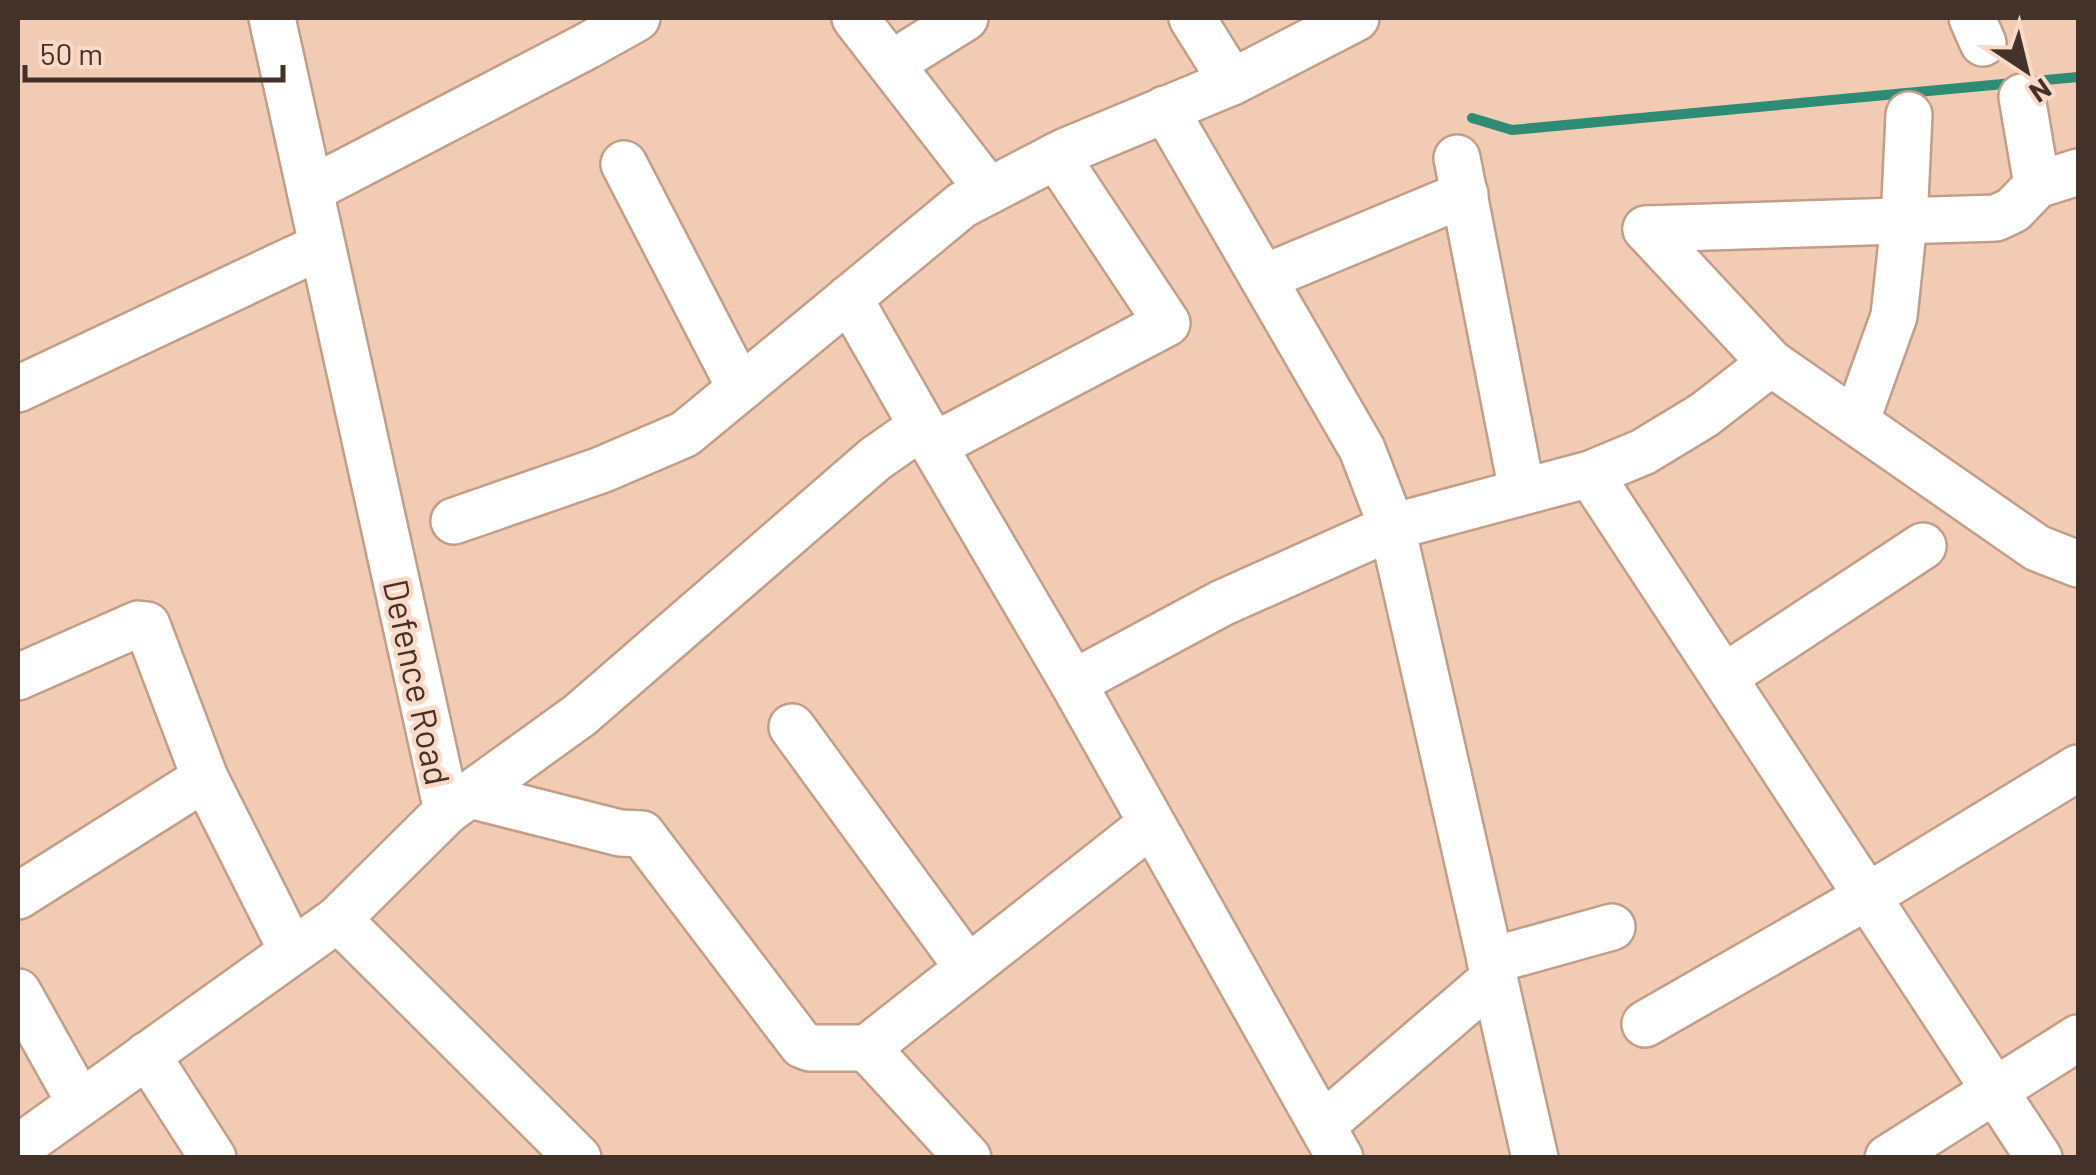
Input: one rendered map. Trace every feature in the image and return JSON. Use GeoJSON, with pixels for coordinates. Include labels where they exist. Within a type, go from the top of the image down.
{"type":"FeatureCollection","features":[{"type":"Feature","properties":{"kind":"street","name":"Defence Road"},"geometry":{"type":"LineString","coordinates":[[18,1148],[338,918],[459,803],[322,246],[272,18]]}},
{"type":"Feature","properties":{"kind":"street"},"geometry":{"type":"LineString","coordinates":[[310,190],[584,32],[637,18]]}},
{"type":"Feature","properties":{"kind":"street"},"geometry":{"type":"LineString","coordinates":[[856,18],[990,191]]}},
{"type":"Feature","properties":{"kind":"street"},"geometry":{"type":"LineString","coordinates":[[891,64],[965,18]]}},
{"type":"Feature","properties":{"kind":"street"},"geometry":{"type":"LineString","coordinates":[[1192,18],[1232,82]]}},
{"type":"Feature","properties":{"kind":"street"},"geometry":{"type":"LineString","coordinates":[[454,521],[601,470],[685,434],[962,205],[1056,156],[1232,82],[1354,18]]}},
{"type":"Feature","properties":{"kind":"street"},"geometry":{"type":"LineString","coordinates":[[2022,97],[2058,179],[1996,218],[1646,229],[1771,364],[2037,548],[2078,564]]}},
{"type":"Feature","properties":{"kind":"street"},"geometry":{"type":"LineString","coordinates":[[1165,109],[1362,449],[1392,527],[1535,1158]]}},
{"type":"Feature","properties":{"kind":"street"},"geometry":{"type":"LineString","coordinates":[[1856,422],[1894,316],[1904,222],[1908,115]]}},
{"type":"Feature","properties":{"kind":"street"},"geometry":{"type":"LineString","coordinates":[[459,803],[580,715],[874,459],[1166,323],[1056,156]]}},
{"type":"Feature","properties":{"kind":"street"},"geometry":{"type":"LineString","coordinates":[[624,164],[740,388]]}},
{"type":"Feature","properties":{"kind":"street"},"geometry":{"type":"LineString","coordinates":[[1263,278],[1461,176],[1522,491]]}},
{"type":"Feature","properties":{"kind":"street"},"geometry":{"type":"LineString","coordinates":[[18,389],[322,246]]}},
{"type":"Feature","properties":{"kind":"street"},"geometry":{"type":"LineString","coordinates":[[849,298],[1332,1141],[1492,970],[1612,927]]}},
{"type":"Feature","properties":{"kind":"street"},"geometry":{"type":"LineString","coordinates":[[1073,683],[1222,603],[1392,527],[1590,474],[1642,452],[1704,415],[1771,364]]}},
{"type":"Feature","properties":{"kind":"street"},"geometry":{"type":"LineString","coordinates":[[1590,474],[2039,1158]]}},
{"type":"Feature","properties":{"kind":"street"},"geometry":{"type":"LineString","coordinates":[[1724,677],[1923,546]]}},
{"type":"Feature","properties":{"kind":"street"},"geometry":{"type":"LineString","coordinates":[[18,678],[138,624],[146,626],[206,778],[292,951]]}},
{"type":"Feature","properties":{"kind":"street"},"geometry":{"type":"LineString","coordinates":[[792,728],[968,968]]}},
{"type":"Feature","properties":{"kind":"street"},"geometry":{"type":"LineString","coordinates":[[1645,1024],[1868,896],[2078,768]]}},
{"type":"Feature","properties":{"kind":"street"},"geometry":{"type":"LineString","coordinates":[[18,896],[206,778]]}},
{"type":"Feature","properties":{"kind":"street"},"geometry":{"type":"LineString","coordinates":[[459,803],[642,834],[802,1045],[810,1048],[867,1048],[1151,824]]}},
{"type":"Feature","properties":{"kind":"street"},"geometry":{"type":"LineString","coordinates":[[338,918],[578,1158]]}},
{"type":"Feature","properties":{"kind":"street"},"geometry":{"type":"LineString","coordinates":[[18,992],[80,1103]]}},
{"type":"Feature","properties":{"kind":"street"},"geometry":{"type":"LineString","coordinates":[[1888,1158],[2078,1038]]}},
{"type":"Feature","properties":{"kind":"street"},"geometry":{"type":"LineString","coordinates":[[867,1048],[968,1158]]}},
{"type":"Feature","properties":{"kind":"street"},"geometry":{"type":"LineString","coordinates":[[147,1055],[213,1158]]}},
{"type":"Feature","properties":{"kind":"waterway"},"geometry":{"type":"LineString","coordinates":[[1472,118],[1512,130],[2078,77]]}}]}
